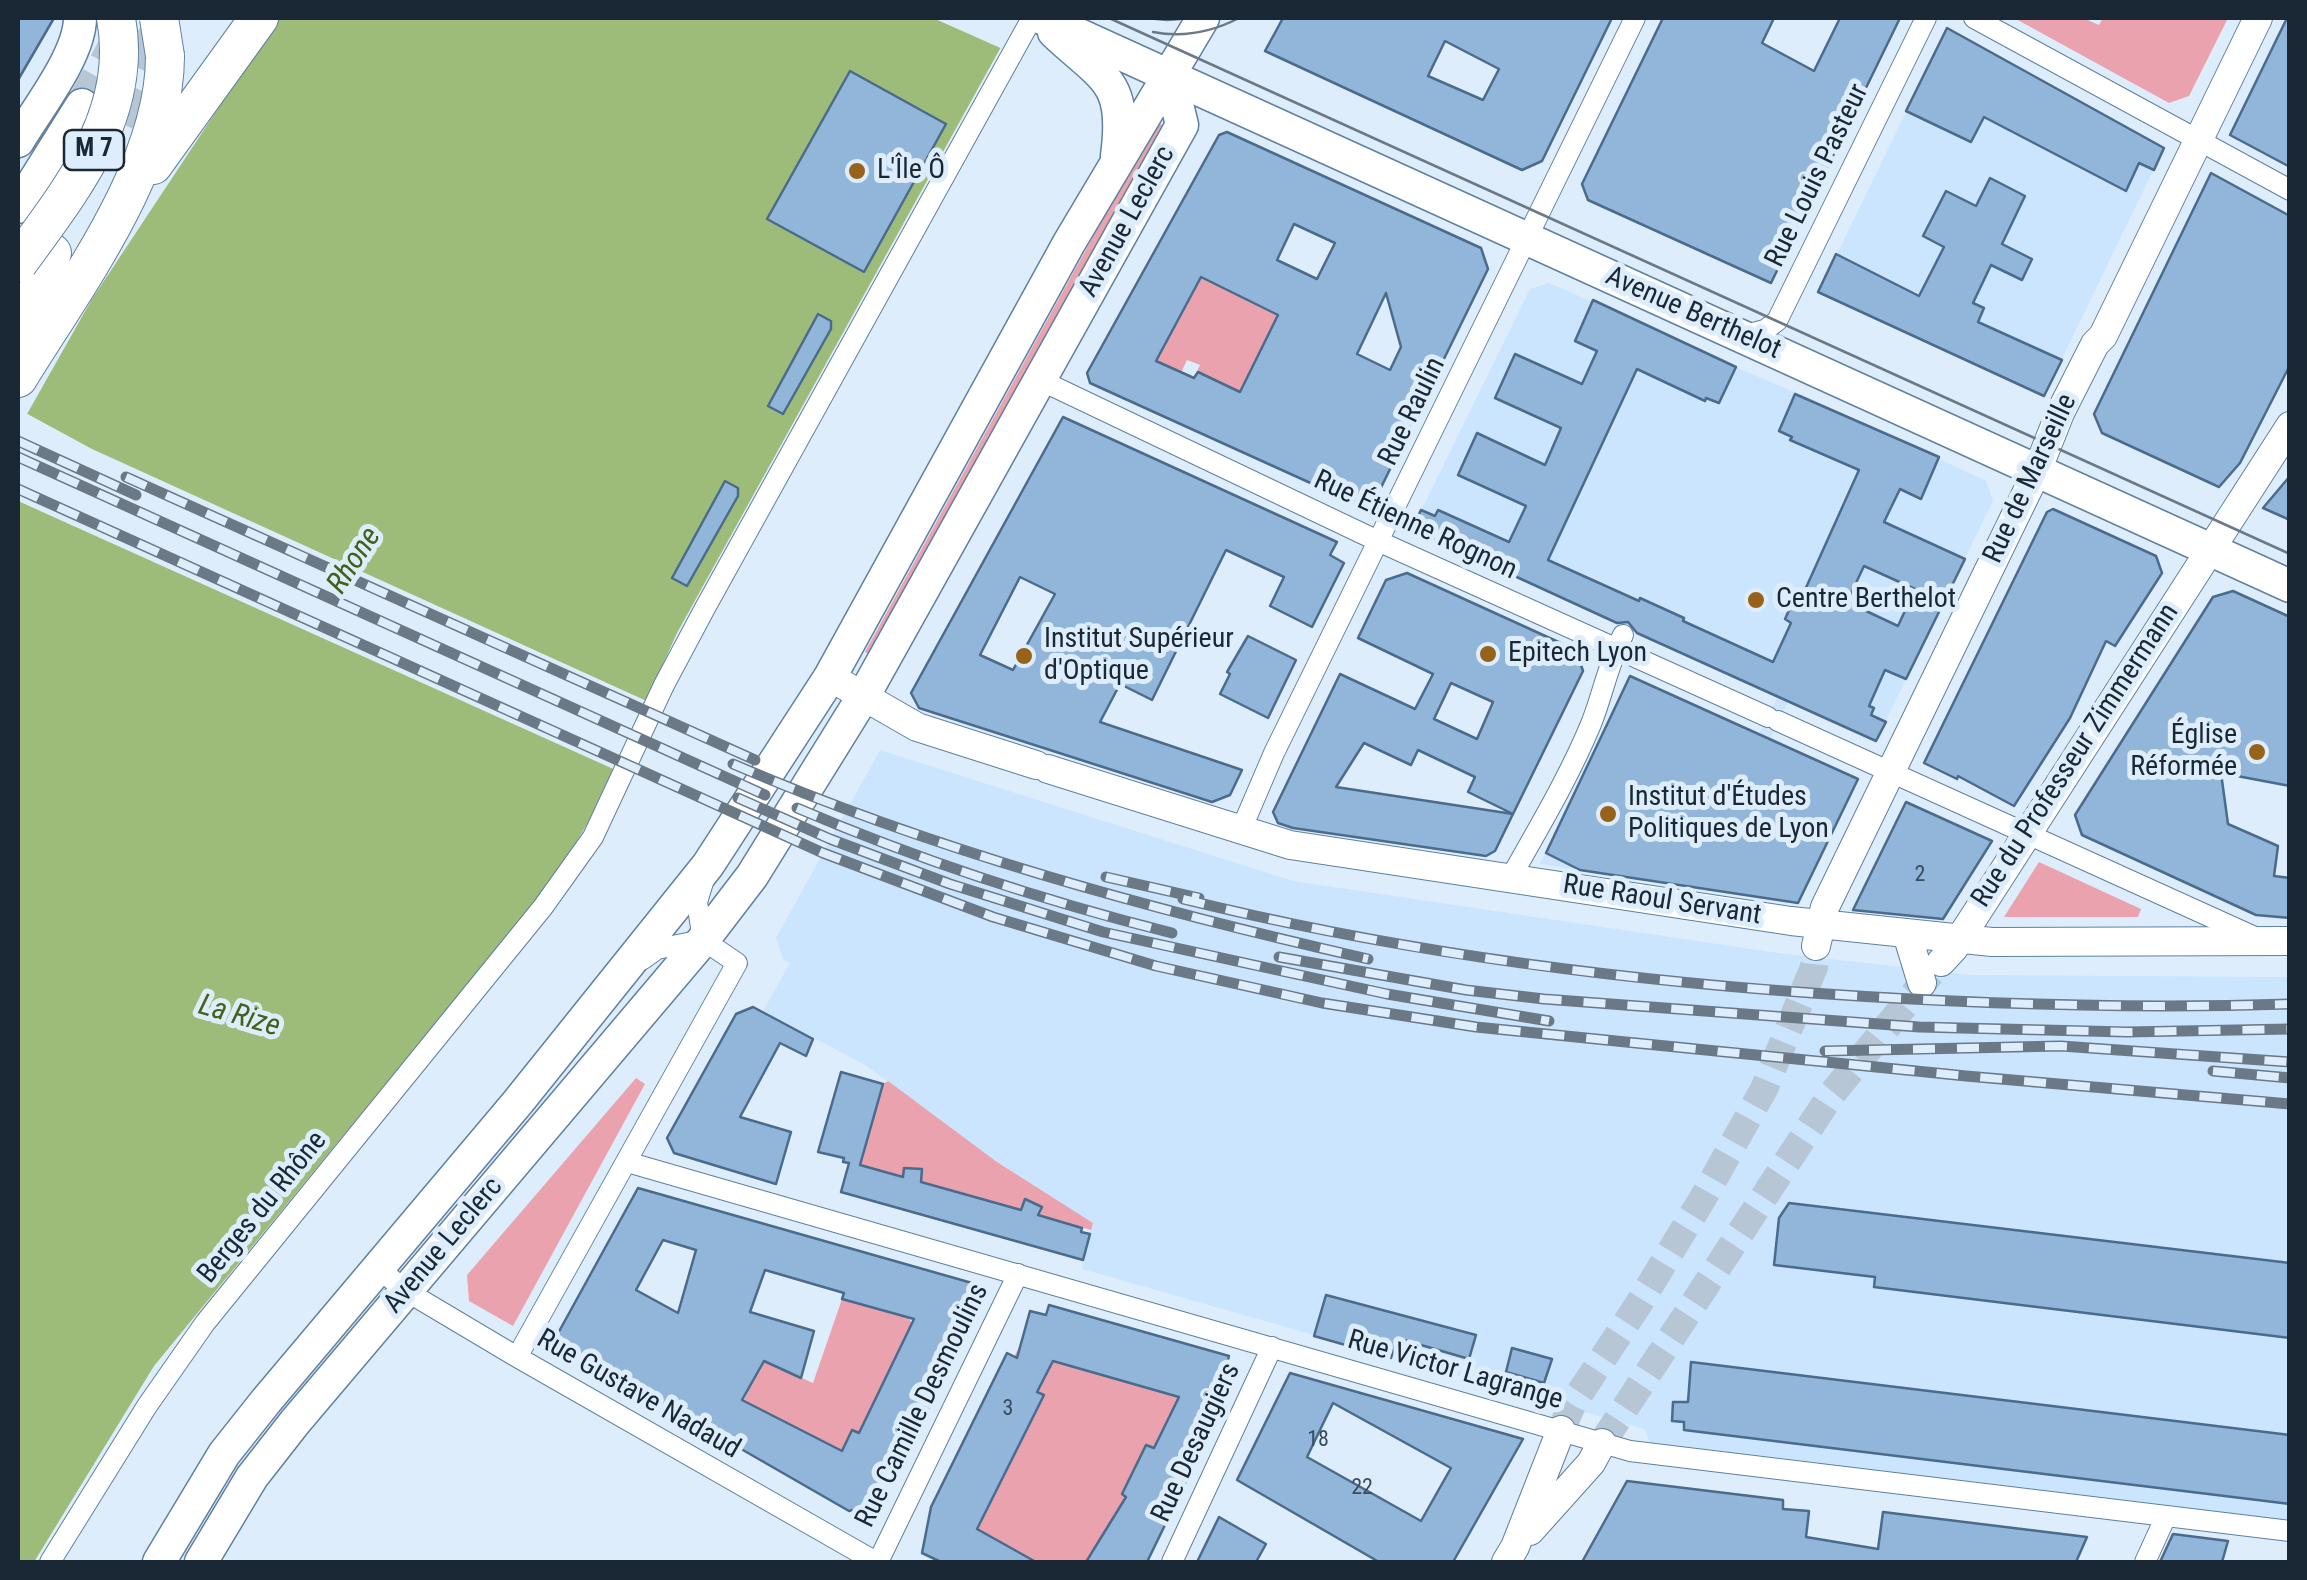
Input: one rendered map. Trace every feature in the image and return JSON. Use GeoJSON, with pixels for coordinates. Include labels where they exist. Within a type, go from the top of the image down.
{"type":"FeatureCollection","features":[{"type":"Feature","properties":{"kind":"highway","name":"M 7"},"geometry":{"type":"LineString","coordinates":[[35,258],[106,125],[119,76],[116,18]]}},
{"type":"Feature","properties":{"kind":"highway","name":"M 7"},"geometry":{"type":"LineString","coordinates":[[18,378],[116,215],[155,130],[163,91],[159,18]]}},
{"type":"Feature","properties":{"kind":"highway"},"geometry":{"type":"LineString","coordinates":[[116,215],[259,18]]}},
{"type":"Feature","properties":{"kind":"highway"},"geometry":{"type":"LineString","coordinates":[[18,341],[35,258]]}},
{"type":"Feature","properties":{"kind":"main road"},"geometry":{"type":"LineString","coordinates":[[18,141],[70,52],[80,18]]}},
{"type":"Feature","properties":{"kind":"main road","name":"Avenue Berthelot"},"geometry":{"type":"LineString","coordinates":[[1037,18],[1103,53],[1170,76],[2290,586]]}},
{"type":"Feature","properties":{"kind":"main road"},"geometry":{"type":"LineString","coordinates":[[1116,160],[1120,102],[1102,76],[1103,53],[1148,57],[1164,51],[1181,18]]}},
{"type":"Feature","properties":{"kind":"main road"},"geometry":{"type":"LineString","coordinates":[[1170,76],[1203,18]]}},
{"type":"Feature","properties":{"kind":"main road","name":"Avenue Leclerc"},"geometry":{"type":"LineString","coordinates":[[159,1562],[224,1454],[621,976],[708,865],[830,677],[1116,160],[1170,76]]}},
{"type":"Feature","properties":{"kind":"main road","name":"Avenue Leclerc"},"geometry":{"type":"LineString","coordinates":[[201,1562],[252,1477],[704,940],[752,876],[863,697],[1182,126],[1170,76]]}},
{"type":"Feature","properties":{"kind":"main road"},"geometry":{"type":"LineString","coordinates":[[18,207],[82,105]]}},
{"type":"Feature","properties":{"kind":"street","name":"Berges du Rhône"},"geometry":{"type":"LineString","coordinates":[[50,1562],[147,1406],[205,1323],[543,907],[593,838],[704,608],[1037,18]]}},
{"type":"Feature","properties":{"kind":"street","name":"Rue Raulin"},"geometry":{"type":"LineString","coordinates":[[1240,830],[1274,753],[1635,18]]}},
{"type":"Feature","properties":{"kind":"street","name":"Rue Louis Pasteur"},"geometry":{"type":"LineString","coordinates":[[1740,336],[1765,330],[1777,321],[1926,18]]}},
{"type":"Feature","properties":{"kind":"street"},"geometry":{"type":"LineString","coordinates":[[1974,18],[2290,190]]}},
{"type":"Feature","properties":{"kind":"street","name":"Rue de Marseille"},"geometry":{"type":"LineString","coordinates":[[1818,935],[1890,772],[2037,472],[2060,412],[2094,344],[2104,336],[2258,18]]}},
{"type":"Feature","properties":{"kind":"street","name":"Rue Étienne Rognon"},"geometry":{"type":"LineString","coordinates":[[1040,380],[1380,542],[1619,641],[1773,719],[2276,941]]}},
{"type":"Feature","properties":{"kind":"street","name":"Rue du Professeur Zimmermann"},"geometry":{"type":"LineString","coordinates":[[1940,962],[2028,833],[2290,426]]}},
{"type":"Feature","properties":{"kind":"street"},"geometry":{"type":"LineString","coordinates":[[1511,877],[1592,721],[1619,641]]}},
{"type":"Feature","properties":{"kind":"street","name":"Rue Raoul Servant"},"geometry":{"type":"LineString","coordinates":[[830,677],[917,727],[1290,845],[1511,877],[1818,935],[1908,934],[1940,962],[2276,941]]}},
{"type":"Feature","properties":{"kind":"street","name":"Avenue Leclerc"},"geometry":{"type":"LineString","coordinates":[[621,976],[657,949],[704,940],[697,902],[708,865]]}},
{"type":"Feature","properties":{"kind":"street"},"geometry":{"type":"LineString","coordinates":[[1908,934],[1940,962]]}},
{"type":"Feature","properties":{"kind":"street"},"geometry":{"type":"LineString","coordinates":[[518,1358],[737,963],[704,940]]}},
{"type":"Feature","properties":{"kind":"street","name":"Rue Victor Lagrange"},"geometry":{"type":"LineString","coordinates":[[626,1162],[1638,1452],[2290,1531]]}},
{"type":"Feature","properties":{"kind":"street","name":"Rue Gustave Nadaud"},"geometry":{"type":"LineString","coordinates":[[378,1268],[406,1291],[518,1358],[877,1562]]}},
{"type":"Feature","properties":{"kind":"street","name":"Rue Camille Desmoulins"},"geometry":{"type":"LineString","coordinates":[[877,1562],[1018,1274]]}},
{"type":"Feature","properties":{"kind":"street","name":"Rue Desaugiers"},"geometry":{"type":"LineString","coordinates":[[1172,1562],[1272,1347]]}},
{"type":"Feature","properties":{"kind":"street"},"geometry":{"type":"LineString","coordinates":[[1510,1555],[1561,1430]]}},
{"type":"Feature","properties":{"kind":"street"},"geometry":{"type":"LineString","coordinates":[[1510,1555],[1591,1463],[1602,1443]]}},
{"type":"Feature","properties":{"kind":"street"},"geometry":{"type":"LineString","coordinates":[[2145,1562],[2166,1516]]}},
{"type":"Feature","properties":{"kind":"shaded area"},"geometry":{"type":"Polygon","coordinates":[[[2014,18],[2083,18],[2099,25],[2103,18],[2228,18],[2189,96],[2169,103],[2014,18]]]}},
{"type":"Feature","properties":{"kind":"shaded area"},"geometry":{"type":"Polygon","coordinates":[[[1947,28],[2164,148],[2044,396],[1818,293],[1947,28]]]}},
{"type":"Feature","properties":{"kind":"shaded area"},"geometry":{"type":"Polygon","coordinates":[[[1156,122],[1162,125],[871,655],[865,652],[1156,122]]]}},
{"type":"Feature","properties":{"kind":"shaded area"},"geometry":{"type":"Polygon","coordinates":[[[1202,277],[1278,315],[1240,392],[1197,371],[1200,365],[1187,360],[1177,381],[1151,369],[1202,277]]]}},
{"type":"Feature","properties":{"kind":"shaded area","name":"Centre Berthelot"},"geometry":{"type":"Polygon","coordinates":[[[1549,283],[1986,481],[1993,501],[1876,741],[1788,702],[1770,739],[1858,779],[1798,903],[1540,864],[1630,676],[1759,734],[1777,698],[1412,529],[1530,289],[1549,283]]]}},
{"type":"Feature","properties":{"kind":"shaded area"},"geometry":{"type":"Polygon","coordinates":[[[880,750],[1293,881],[1778,953],[1973,975],[2289,977],[2289,1520],[1650,1442],[1644,1429],[1082,1269],[1092,1223],[997,1162],[865,1065],[763,1011],[790,963],[783,959],[776,938],[880,750]]]}},
{"type":"Feature","properties":{"kind":"shaded area"},"geometry":{"type":"Polygon","coordinates":[[[2039,862],[2141,909],[2138,917],[2004,917],[2039,862]]]}},
{"type":"Feature","properties":{"kind":"shaded area"},"geometry":{"type":"Polygon","coordinates":[[[636,1078],[645,1084],[513,1326],[469,1301],[467,1275],[636,1078]]]}},
{"type":"Feature","properties":{"kind":"shaded area"},"geometry":{"type":"Polygon","coordinates":[[[888,1081],[997,1162],[1093,1223],[1091,1230],[1038,1215],[1041,1207],[1026,1199],[1021,1210],[921,1182],[921,1169],[904,1168],[903,1177],[860,1165],[883,1084],[888,1081]]]}},
{"type":"Feature","properties":{"kind":"shaded area"},"geometry":{"type":"Polygon","coordinates":[[[842,1299],[909,1318],[914,1329],[859,1433],[852,1431],[842,1451],[743,1401],[764,1361],[813,1383],[842,1299]]]}},
{"type":"Feature","properties":{"kind":"shaded area"},"geometry":{"type":"Polygon","coordinates":[[[1021,1343],[1043,1350],[1062,1364],[1183,1398],[1174,1418],[1209,1436],[1202,1449],[1163,1430],[1154,1448],[1146,1445],[1122,1494],[1128,1498],[1086,1562],[1036,1562],[976,1533],[1043,1395],[1037,1392],[1046,1373],[1014,1357],[1021,1343]]]}},
{"type":"Feature","properties":{"kind":"water"},"geometry":{"type":"Polygon","coordinates":[[[278,18],[1017,18],[677,633],[604,795],[557,875],[154,1366],[34,1562],[18,1562],[18,430],[92,299],[278,18]]]}},
{"type":"Feature","properties":{"kind":"pier"},"geometry":{"type":"Polygon","coordinates":[[[933,18],[1022,18],[1005,50],[933,18]]]}},
{"type":"Feature","properties":{"kind":"pier"},"geometry":{"type":"Polygon","coordinates":[[[22,411],[92,449],[651,703],[620,772],[18,501],[18,420],[22,411]]]}},
{"type":"Feature","properties":{"kind":"building"},"geometry":{"type":"Polygon","coordinates":[[[18,18],[54,18],[18,80],[18,18]]]}},
{"type":"Feature","properties":{"kind":"building"},"geometry":{"type":"Polygon","coordinates":[[[1283,18],[1612,18],[1542,161],[1522,170],[1265,51],[1283,18]],[[1445,41],[1428,76],[1483,100],[1499,69],[1445,41]]]}},
{"type":"Feature","properties":{"kind":"building"},"geometry":{"type":"Polygon","coordinates":[[[1663,18],[1774,18],[1762,43],[1814,71],[1840,18],[1900,18],[1771,283],[1588,200],[1582,184],[1663,18]]]}},
{"type":"Feature","properties":{"kind":"building"},"geometry":{"type":"Polygon","coordinates":[[[2290,18],[2290,167],[2230,135],[2290,18]]]}},
{"type":"Feature","properties":{"kind":"building"},"geometry":{"type":"Polygon","coordinates":[[[1947,28],[2164,148],[2154,170],[2139,163],[2126,191],[1984,117],[1971,142],[1906,111],[1947,28]]]}},
{"type":"Feature","properties":{"kind":"building","name":"L'Île Ô"},"geometry":{"type":"Polygon","coordinates":[[[850,71],[946,124],[864,272],[767,219],[850,71]]]}},
{"type":"Feature","properties":{"kind":"building"},"geometry":{"type":"Polygon","coordinates":[[[1227,132],[1481,248],[1488,269],[1370,510],[1090,383],[1087,373],[1219,135],[1227,132]],[[1294,224],[1277,260],[1317,279],[1335,243],[1294,224]],[[1201,277],[1156,361],[1194,378],[1198,372],[1240,392],[1278,315],[1201,277]],[[1386,293],[1357,354],[1390,370],[1401,347],[1386,293]]]}},
{"type":"Feature","properties":{"kind":"building"},"geometry":{"type":"Polygon","coordinates":[[[2211,173],[2290,216],[2290,365],[2240,463],[2219,487],[2102,433],[2094,414],[2211,173]]]}},
{"type":"Feature","properties":{"kind":"building"},"geometry":{"type":"Polygon","coordinates":[[[1990,178],[2025,196],[2002,244],[2032,259],[2022,280],[1991,265],[1973,303],[1984,308],[1978,322],[2062,360],[2044,396],[1818,292],[1836,254],[1919,296],[1944,247],[1923,236],[1946,191],[1976,206],[1990,178]]]}},
{"type":"Feature","properties":{"kind":"building"},"geometry":{"type":"Polygon","coordinates":[[[1593,300],[1736,367],[1719,403],[1706,398],[1705,401],[1637,369],[1548,560],[1639,601],[1640,598],[1773,662],[1791,623],[1785,619],[1795,597],[1800,601],[1859,470],[1790,440],[1792,437],[1779,431],[1795,394],[1939,457],[1921,499],[1900,489],[1884,522],[1965,559],[1906,679],[1885,670],[1869,706],[1874,708],[1871,715],[1886,722],[1876,741],[1637,633],[1628,622],[1617,623],[1412,529],[1421,510],[1435,516],[1438,510],[1509,542],[1526,506],[1458,475],[1477,433],[1545,465],[1561,428],[1495,398],[1515,354],[1582,384],[1597,351],[1575,341],[1593,300]],[[1864,566],[1847,602],[1898,626],[1915,589],[1864,566]]]}},
{"type":"Feature","properties":{"kind":"building"},"geometry":{"type":"Polygon","coordinates":[[[818,314],[831,321],[831,329],[783,414],[768,406],[818,314]]]}},
{"type":"Feature","properties":{"kind":"building"},"geometry":{"type":"Polygon","coordinates":[[[1063,417],[1337,542],[1330,555],[1344,563],[1312,627],[1270,606],[1284,577],[1226,550],[1152,700],[1120,684],[1100,722],[1242,770],[1230,795],[1212,802],[919,708],[911,693],[1063,417]],[[1020,577],[980,655],[1013,670],[1055,594],[1020,577]]]}},
{"type":"Feature","properties":{"kind":"building"},"geometry":{"type":"Polygon","coordinates":[[[2290,476],[2290,520],[2263,508],[2290,476]]]}},
{"type":"Feature","properties":{"kind":"building"},"geometry":{"type":"Polygon","coordinates":[[[725,481],[738,488],[738,496],[687,586],[672,578],[725,481]]]}},
{"type":"Feature","properties":{"kind":"building"},"geometry":{"type":"Polygon","coordinates":[[[2053,509],[2156,556],[2162,573],[2115,646],[2106,641],[2070,718],[2014,806],[1924,763],[2047,512],[2053,509]]]}},
{"type":"Feature","properties":{"kind":"building"},"geometry":{"type":"Polygon","coordinates":[[[1407,573],[1576,650],[1583,671],[1495,851],[1486,856],[1293,828],[1278,823],[1273,812],[1340,674],[1415,709],[1433,674],[1358,638],[1386,580],[1407,573]],[[1451,683],[1434,719],[1477,739],[1493,702],[1451,683]],[[1364,743],[1336,787],[1513,814],[1468,792],[1475,777],[1418,750],[1411,765],[1364,743]]]}},
{"type":"Feature","properties":{"kind":"building"},"geometry":{"type":"Polygon","coordinates":[[[2233,591],[2290,617],[2290,786],[2221,773],[2228,824],[2278,846],[2274,876],[2290,878],[2290,918],[2256,915],[2082,835],[2075,815],[2213,597],[2233,591]]]}},
{"type":"Feature","properties":{"kind":"building"},"geometry":{"type":"Polygon","coordinates":[[[1248,636],[1296,660],[1268,718],[1220,694],[1230,674],[1227,672],[1248,636]]]}},
{"type":"Feature","properties":{"kind":"building"},"geometry":{"type":"Polygon","coordinates":[[[1630,676],[1858,779],[1798,903],[1580,870],[1546,853],[1630,676]]]}},
{"type":"Feature","properties":{"kind":"building"},"geometry":{"type":"Polygon","coordinates":[[[1906,802],[1992,841],[1943,919],[1853,910],[1906,802]]]}},
{"type":"Feature","properties":{"kind":"building"},"geometry":{"type":"Polygon","coordinates":[[[753,1007],[813,1039],[806,1056],[780,1043],[740,1117],[791,1132],[776,1184],[674,1153],[667,1138],[736,1014],[753,1007]]]}},
{"type":"Feature","properties":{"kind":"building"},"geometry":{"type":"Polygon","coordinates":[[[841,1072],[883,1084],[860,1165],[903,1177],[904,1168],[922,1169],[921,1182],[1021,1210],[1025,1199],[1042,1207],[1038,1215],[1090,1234],[1083,1260],[841,1192],[849,1163],[843,1162],[844,1158],[818,1152],[841,1072]]]}},
{"type":"Feature","properties":{"kind":"building"},"geometry":{"type":"Polygon","coordinates":[[[638,1188],[972,1283],[980,1303],[902,1463],[898,1461],[882,1493],[877,1490],[869,1506],[849,1511],[551,1346],[638,1188]],[[663,1240],[636,1290],[678,1313],[696,1250],[663,1240]],[[765,1270],[750,1312],[814,1331],[801,1378],[764,1361],[742,1400],[842,1451],[852,1430],[859,1433],[914,1319],[842,1299],[844,1293],[765,1270]]]}},
{"type":"Feature","properties":{"kind":"building"},"geometry":{"type":"Polygon","coordinates":[[[1789,1203],[2290,1263],[2290,1338],[1874,1287],[1875,1277],[1774,1265],[1779,1218],[1789,1203]]]}},
{"type":"Feature","properties":{"kind":"building"},"geometry":{"type":"Polygon","coordinates":[[[1326,1295],[1476,1335],[1469,1359],[1397,1338],[1391,1358],[1314,1336],[1326,1295]]]}},
{"type":"Feature","properties":{"kind":"building"},"geometry":{"type":"Polygon","coordinates":[[[1049,1305],[1229,1356],[1225,1371],[1238,1375],[1147,1562],[1086,1562],[1126,1497],[1122,1494],[1146,1445],[1154,1448],[1179,1397],[1053,1361],[1037,1392],[1044,1395],[977,1529],[1036,1562],[941,1562],[922,1553],[931,1507],[1007,1353],[1017,1358],[1030,1311],[1046,1315],[1049,1305]]]}},
{"type":"Feature","properties":{"kind":"building"},"geometry":{"type":"Polygon","coordinates":[[[1512,1348],[1552,1359],[1544,1383],[1506,1372],[1512,1348]]]}},
{"type":"Feature","properties":{"kind":"building"},"geometry":{"type":"Polygon","coordinates":[[[1691,1362],[2290,1435],[2290,1504],[1684,1430],[1684,1422],[1672,1421],[1673,1402],[1688,1402],[1691,1362]]]}},
{"type":"Feature","properties":{"kind":"building"},"geometry":{"type":"Polygon","coordinates":[[[1290,1373],[1523,1439],[1453,1562],[1379,1562],[1237,1480],[1290,1373]],[[1333,1403],[1307,1457],[1421,1521],[1451,1468],[1333,1403]]]}},
{"type":"Feature","properties":{"kind":"building"},"geometry":{"type":"Polygon","coordinates":[[[1627,1481],[1783,1500],[1783,1509],[1809,1511],[1806,1537],[1878,1549],[1883,1512],[2087,1537],[2076,1562],[1582,1562],[1627,1481]]]}},
{"type":"Feature","properties":{"kind":"building"},"geometry":{"type":"Polygon","coordinates":[[[1219,1517],[1266,1544],[1256,1562],[1197,1562],[1219,1517]]]}},
{"type":"Feature","properties":{"kind":"building"},"geometry":{"type":"Polygon","coordinates":[[[2173,1534],[2228,1541],[2222,1562],[2160,1562],[2173,1534]]]}},
{"type":"Feature","properties":{"kind":"tunnel"},"geometry":{"type":"LineString","coordinates":[[115,120],[166,18]]}},
{"type":"Feature","properties":{"kind":"tunnel"},"geometry":{"type":"LineString","coordinates":[[82,105],[118,39]]}},
{"type":"Feature","properties":{"kind":"tunnel"},"geometry":{"type":"LineString","coordinates":[[1561,1430],[1572,1405],[1703,1198],[1764,1089],[1814,967],[1816,946]]}},
{"type":"Feature","properties":{"kind":"tunnel"},"geometry":{"type":"LineString","coordinates":[[1602,1443],[1831,1095],[1937,966]]}},
{"type":"Feature","properties":{"kind":"tram line"},"geometry":{"type":"LineString","coordinates":[[1109,18],[2290,554]]}},
{"type":"Feature","properties":{"kind":"tram line"},"geometry":{"type":"LineString","coordinates":[[1146,18],[1193,18]]}},
{"type":"Feature","properties":{"kind":"tram line"},"geometry":{"type":"LineString","coordinates":[[1153,32],[1198,32],[1239,18]]}},
{"type":"Feature","properties":{"kind":"railway"},"geometry":{"type":"LineString","coordinates":[[18,441],[136,495]]}},
{"type":"Feature","properties":{"kind":"railway"},"geometry":{"type":"LineString","coordinates":[[18,457],[765,795]]}},
{"type":"Feature","properties":{"kind":"railway"},"geometry":{"type":"LineString","coordinates":[[126,477],[755,760]]}},
{"type":"Feature","properties":{"kind":"railway"},"geometry":{"type":"LineString","coordinates":[[18,489],[823,853],[993,917],[1156,966],[1322,1003],[1476,1027],[2290,1104]]}},
{"type":"Feature","properties":{"kind":"railway"},"geometry":{"type":"LineString","coordinates":[[733,764],[887,824],[1046,876],[1368,959]]}},
{"type":"Feature","properties":{"kind":"railway"},"geometry":{"type":"LineString","coordinates":[[738,798],[830,839],[950,884],[1103,932],[1387,994],[1549,1021]]}},
{"type":"Feature","properties":{"kind":"railway"},"geometry":{"type":"LineString","coordinates":[[797,808],[982,878],[1172,933]]}},
{"type":"Feature","properties":{"kind":"railway"},"geometry":{"type":"LineString","coordinates":[[1106,877],[1199,898]]}},
{"type":"Feature","properties":{"kind":"railway"},"geometry":{"type":"LineString","coordinates":[[1183,899],[1417,947],[1574,970],[1733,987],[2051,1004],[2290,1004]]}},
{"type":"Feature","properties":{"kind":"railway"},"geometry":{"type":"LineString","coordinates":[[1279,957],[1466,990],[1544,999],[1919,1027],[2127,1032],[2290,1029]]}},
{"type":"Feature","properties":{"kind":"railway"},"geometry":{"type":"LineString","coordinates":[[1825,1051],[2061,1046],[2290,1062]]}},
{"type":"Feature","properties":{"kind":"railway"},"geometry":{"type":"LineString","coordinates":[[2213,1071],[2290,1078]]}},
{"type":"Feature","properties":{"kind":"place","name":"L'Île Ô"},"geometry":{"type":"Point","coordinates":[857,171]}},
{"type":"Feature","properties":{"kind":"place","name":"Centre Berthelot"},"geometry":{"type":"Point","coordinates":[1756,600]}},
{"type":"Feature","properties":{"kind":"place","name":"Epitech Lyon"},"geometry":{"type":"Point","coordinates":[1488,654]}},
{"type":"Feature","properties":{"kind":"place","name":"Institut Supérieur d'Optique"},"geometry":{"type":"Point","coordinates":[1024,656]}},
{"type":"Feature","properties":{"kind":"place","name":"Église Réformée"},"geometry":{"type":"Point","coordinates":[2257,752]}},
{"type":"Feature","properties":{"kind":"place","name":"Institut d'Études Politiques de Lyon"},"geometry":{"type":"Point","coordinates":[1608,814]}},
{"type":"Feature","properties":{"kind":"water label","name":"Rhone"},"geometry":{"type":"Point","coordinates":[355,561]}},
{"type":"Feature","properties":{"kind":"water label","name":"La Rize"},"geometry":{"type":"Point","coordinates":[239,1017]}}]}
